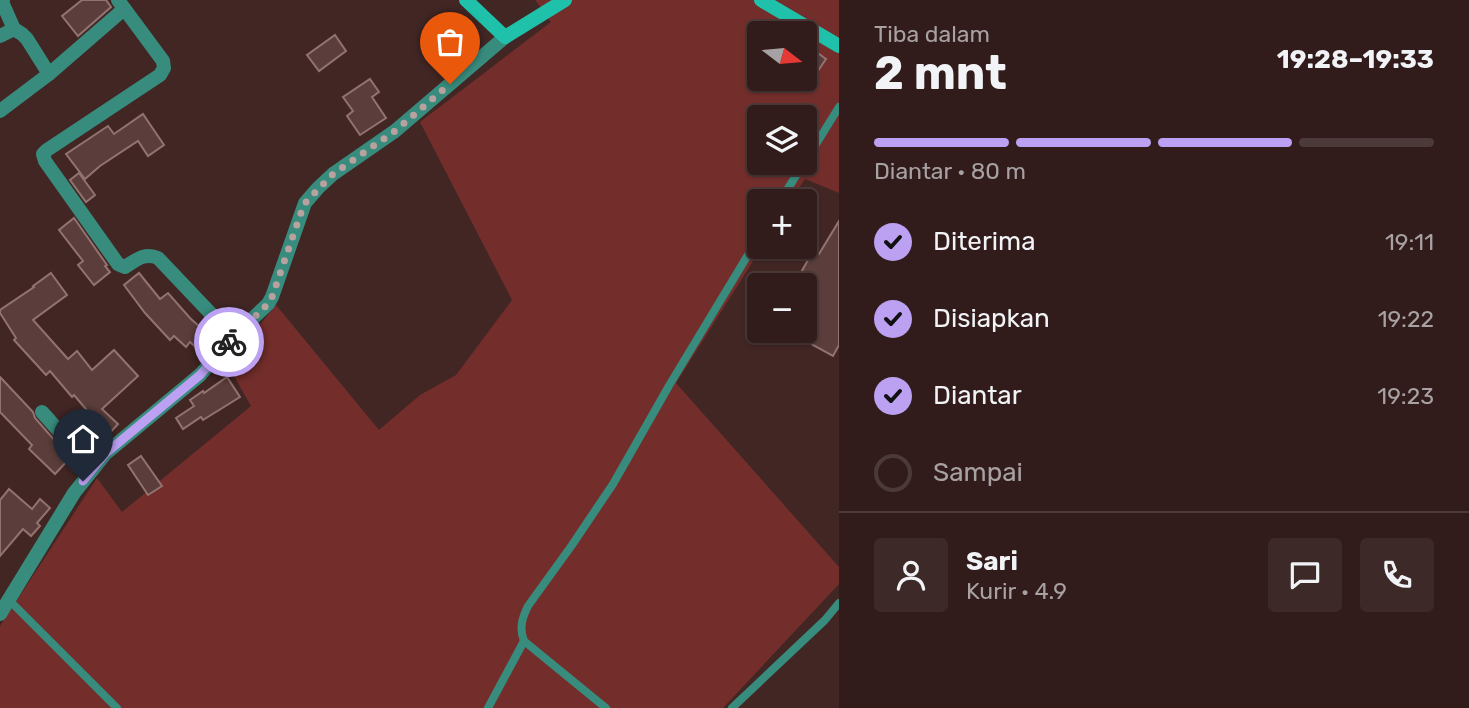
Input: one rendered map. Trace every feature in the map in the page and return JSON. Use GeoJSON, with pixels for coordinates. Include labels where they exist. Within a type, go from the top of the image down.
{"type":"FeatureCollection","features":[{"type":"Feature","properties":{"kind":"street"},"geometry":{"type":"LineString","coordinates":[[3,0],[14,29],[27,39],[49,74]]}},
{"type":"Feature","properties":{"kind":"street"},"geometry":{"type":"LineString","coordinates":[[466,0],[505,37]]}},
{"type":"Feature","properties":{"kind":"street"},"geometry":{"type":"LineString","coordinates":[[0,614],[74,493],[106,453],[200,375],[233,337],[268,304],[304,204],[318,188],[333,174],[395,131],[505,37],[565,0]]}},
{"type":"Feature","properties":{"kind":"street"},"geometry":{"type":"LineString","coordinates":[[761,0],[839,46]]}},
{"type":"Feature","properties":{"kind":"street"},"geometry":{"type":"LineString","coordinates":[[0,111],[49,74],[121,5],[163,61],[164,68],[160,75],[47,150],[43,154],[45,161],[118,264],[125,267],[145,255],[158,258],[233,337]]}},
{"type":"Feature","properties":{"kind":"street"},"geometry":{"type":"LineString","coordinates":[[0,37],[14,29]]}},
{"type":"Feature","properties":{"kind":"street"},"geometry":{"type":"LineString","coordinates":[[42,412],[93,469]]}},
{"type":"Feature","properties":{"kind":"lane"},"geometry":{"type":"LineString","coordinates":[[817,143],[839,107]]}},
{"type":"Feature","properties":{"kind":"lane"},"geometry":{"type":"LineString","coordinates":[[606,708],[524,641],[521,625],[528,606],[613,484],[747,257]]}},
{"type":"Feature","properties":{"kind":"lane"},"geometry":{"type":"LineString","coordinates":[[9,600],[117,708]]}},
{"type":"Feature","properties":{"kind":"lane"},"geometry":{"type":"LineString","coordinates":[[733,708],[825,620],[839,603]]}},
{"type":"Feature","properties":{"kind":"lane"},"geometry":{"type":"LineString","coordinates":[[488,708],[524,641]]}},
{"type":"Feature","properties":{"kind":"shaded area"},"geometry":{"type":"Polygon","coordinates":[[[535,0],[839,0],[839,193],[805,179],[798,189],[747,189],[747,259],[754,259],[676,383],[839,567],[839,584],[723,708],[0,708],[0,626],[97,478],[122,512],[251,406],[227,364],[276,305],[379,430],[420,395],[456,375],[512,300],[420,122],[551,22],[535,0]]]}},
{"type":"Feature","properties":{"kind":"building"},"geometry":{"type":"Polygon","coordinates":[[[82,0],[106,0],[111,7],[78,36],[62,16],[82,0]]]}},
{"type":"Feature","properties":{"kind":"building"},"geometry":{"type":"Polygon","coordinates":[[[335,35],[346,51],[319,71],[307,55],[335,35]]]}},
{"type":"Feature","properties":{"kind":"building"},"geometry":{"type":"Polygon","coordinates":[[[817,52],[826,59],[817,72],[817,52]]]}},
{"type":"Feature","properties":{"kind":"building"},"geometry":{"type":"Polygon","coordinates":[[[370,79],[379,92],[372,97],[386,118],[360,135],[347,116],[353,111],[343,97],[370,79]]]}},
{"type":"Feature","properties":{"kind":"building"},"geometry":{"type":"Polygon","coordinates":[[[143,114],[164,145],[148,156],[138,141],[85,179],[66,154],[108,126],[114,134],[143,114]]]}},
{"type":"Feature","properties":{"kind":"building"},"geometry":{"type":"Polygon","coordinates":[[[79,173],[95,195],[86,202],[70,180],[79,173]]]}},
{"type":"Feature","properties":{"kind":"building"},"geometry":{"type":"Polygon","coordinates":[[[74,218],[110,272],[94,285],[78,265],[83,261],[59,230],[74,218]]]}},
{"type":"Feature","properties":{"kind":"building"},"geometry":{"type":"Polygon","coordinates":[[[839,221],[839,345],[833,356],[809,343],[817,343],[817,273],[801,273],[809,259],[817,259],[817,253],[819,254],[839,221]]]}},
{"type":"Feature","properties":{"kind":"building"},"geometry":{"type":"Polygon","coordinates":[[[51,273],[67,295],[33,320],[68,359],[77,351],[92,370],[114,350],[138,376],[102,409],[118,424],[108,435],[74,395],[72,397],[50,371],[46,375],[14,340],[16,338],[0,313],[0,310],[51,273]]]}},
{"type":"Feature","properties":{"kind":"building"},"geometry":{"type":"Polygon","coordinates":[[[139,273],[160,299],[168,293],[201,328],[199,330],[209,339],[199,350],[190,342],[186,347],[174,336],[170,340],[145,313],[124,285],[139,273]]]}},
{"type":"Feature","properties":{"kind":"building"},"geometry":{"type":"Polygon","coordinates":[[[0,377],[70,458],[55,474],[29,449],[32,445],[0,412],[0,377]]]}},
{"type":"Feature","properties":{"kind":"building"},"geometry":{"type":"Polygon","coordinates":[[[227,377],[240,397],[183,429],[176,418],[194,406],[190,400],[227,377]]]}},
{"type":"Feature","properties":{"kind":"building"},"geometry":{"type":"Polygon","coordinates":[[[141,456],[162,486],[148,495],[128,465],[141,456]]]}},
{"type":"Feature","properties":{"kind":"building"},"geometry":{"type":"Polygon","coordinates":[[[9,489],[32,509],[40,499],[50,508],[37,523],[40,526],[31,536],[23,529],[0,556],[0,500],[9,489]]]}},
{"type":"Feature","properties":{"kind":"way so far"},"geometry":{"type":"LineString","coordinates":[[229,342],[272,297],[304,204],[333,174],[395,131],[450,84]]}},
{"type":"Feature","properties":{"kind":"route"},"geometry":{"type":"LineString","coordinates":[[83,481],[106,453],[200,375],[229,342]]}}]}
